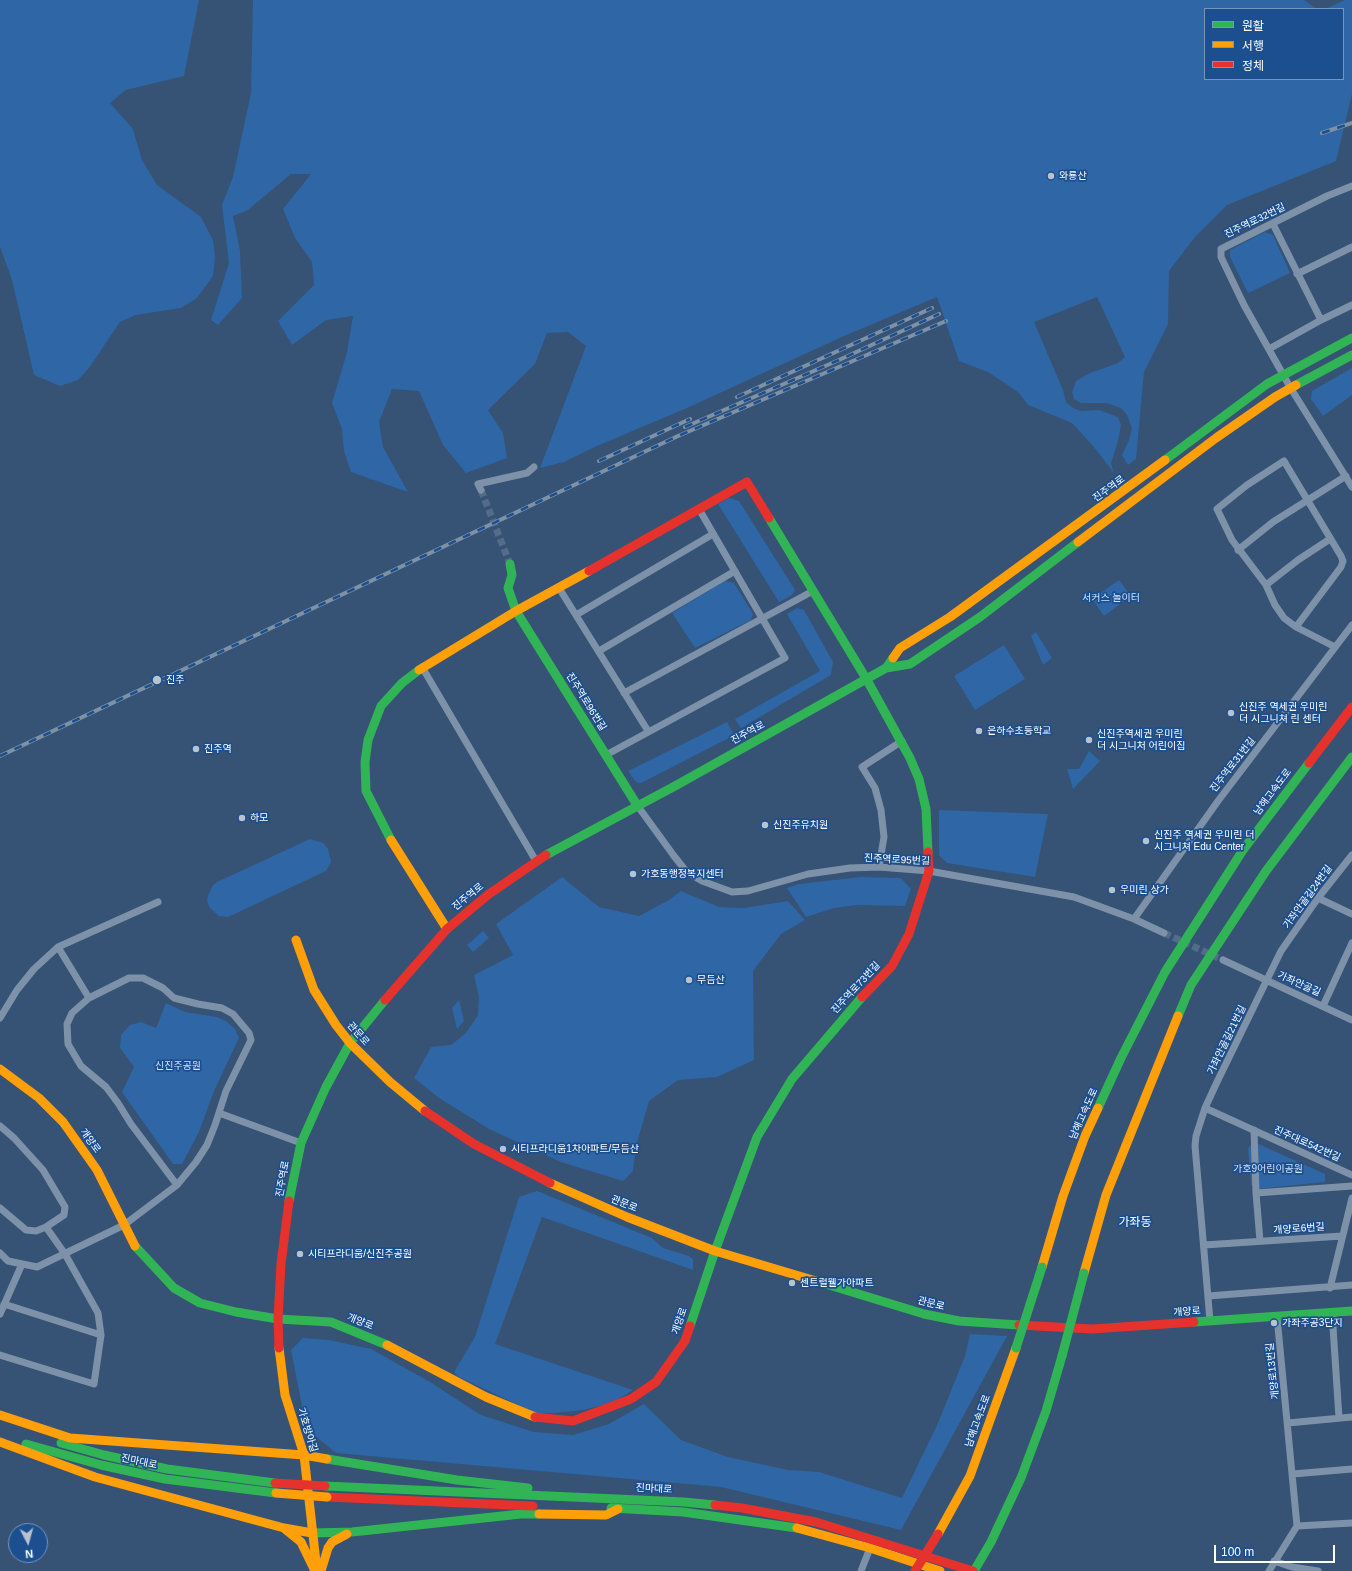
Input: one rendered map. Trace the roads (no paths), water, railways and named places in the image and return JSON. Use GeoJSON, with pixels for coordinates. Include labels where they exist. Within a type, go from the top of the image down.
{"type":"FeatureCollection","features":[{"type":"Feature","properties":{"kind":"main road","name":"진주역로"},"geometry":{"type":"LineString","coordinates":[[278,1319],[281,1264],[290,1193],[301,1143],[326,1087],[350,1043],[388,996],[447,929],[489,894],[536,861],[675,786],[886,668],[900,648],[969,603],[1142,478],[1208,426],[1283,374],[1352,338]]}},
{"type":"Feature","properties":{"kind":"main road","name":"진주역로"},"geometry":{"type":"LineString","coordinates":[[886,668],[910,664],[973,621],[1216,438],[1290,387],[1352,355]]}},
{"type":"Feature","properties":{"kind":"main road","name":"진주역로73번길"},"geometry":{"type":"LineString","coordinates":[[699,509],[747,482],[867,680],[902,741],[919,779],[926,809],[929,871],[909,934],[892,966],[858,1001],[792,1079],[757,1138],[715,1251]]}},
{"type":"Feature","properties":{"kind":"main road"},"geometry":{"type":"LineString","coordinates":[[447,929],[384,827],[366,792],[365,762],[368,740],[381,706],[402,683],[422,667],[516,611],[699,509]]}},
{"type":"Feature","properties":{"kind":"main road","name":"진주역로96번길"},"geometry":{"type":"LineString","coordinates":[[510,564],[512,575],[508,588],[516,611],[638,805]]}},
{"type":"Feature","properties":{"kind":"main road","name":"남해고속도로"},"geometry":{"type":"LineString","coordinates":[[915,1571],[938,1534],[970,1476],[1016,1348],[1063,1196],[1086,1136],[1121,1058],[1165,972],[1243,850],[1352,707]]}},
{"type":"Feature","properties":{"kind":"main road"},"geometry":{"type":"LineString","coordinates":[[973,1571],[991,1542],[1021,1478],[1046,1411],[1106,1195],[1157,1063],[1191,985],[1266,871],[1352,757]]}},
{"type":"Feature","properties":{"kind":"main road","name":"관문로"},"geometry":{"type":"LineString","coordinates":[[296,940],[314,990],[332,1020],[350,1043],[411,1100],[448,1128],[474,1144],[571,1193],[715,1251],[924,1314],[959,1321],[1044,1327]]}},
{"type":"Feature","properties":{"kind":"main road","name":"개양로"},"geometry":{"type":"LineString","coordinates":[[0,1069],[39,1098],[63,1122],[97,1170],[114,1202],[124,1226],[142,1255],[174,1288],[200,1303],[236,1312],[278,1319],[331,1322],[376,1340],[486,1397],[532,1417],[573,1421],[603,1412],[631,1399],[656,1382],[686,1340],[715,1251]]}},
{"type":"Feature","properties":{"kind":"main road","name":"개양로"},"geometry":{"type":"LineString","coordinates":[[1044,1327],[1092,1329],[1352,1311]]}},
{"type":"Feature","properties":{"kind":"main road","name":"가호방아길"},"geometry":{"type":"LineString","coordinates":[[278,1319],[282,1381],[304,1455],[316,1571]]}},
{"type":"Feature","properties":{"kind":"main road"},"geometry":{"type":"LineString","coordinates":[[0,1415],[70,1438],[304,1455],[457,1480],[546,1490],[571,1497]]}},
{"type":"Feature","properties":{"kind":"main road","name":"진마대로"},"geometry":{"type":"LineString","coordinates":[[0,1424],[104,1455],[139,1463],[174,1470],[275,1483],[684,1502],[777,1514],[816,1522],[873,1538],[973,1571]]}},
{"type":"Feature","properties":{"kind":"main road","name":"진마대로"},"geometry":{"type":"LineString","coordinates":[[0,1435],[101,1465],[215,1486],[327,1497],[618,1509]]}},
{"type":"Feature","properties":{"kind":"main road"},"geometry":{"type":"LineString","coordinates":[[0,1442],[95,1477],[284,1528],[313,1533],[352,1532],[521,1514],[606,1515],[618,1509],[683,1512],[741,1518],[814,1532],[870,1548],[940,1571]]}},
{"type":"Feature","properties":{"kind":"main road"},"geometry":{"type":"LineString","coordinates":[[284,1528],[302,1542],[316,1571]]}},
{"type":"Feature","properties":{"kind":"main road"},"geometry":{"type":"LineString","coordinates":[[321,1571],[328,1548],[332,1542],[352,1532]]}},
{"type":"Feature","properties":{"kind":"street","name":"진주역로32번길"},"geometry":{"type":"LineString","coordinates":[[1290,387],[1244,306],[1221,257],[1221,249],[1327,196],[1352,186]]}},
{"type":"Feature","properties":{"kind":"street"},"geometry":{"type":"LineString","coordinates":[[1272,224],[1321,320]]}},
{"type":"Feature","properties":{"kind":"street"},"geometry":{"type":"LineString","coordinates":[[1297,274],[1352,247]]}},
{"type":"Feature","properties":{"kind":"street"},"geometry":{"type":"LineString","coordinates":[[1269,349],[1321,320],[1352,305]]}},
{"type":"Feature","properties":{"kind":"street"},"geometry":{"type":"LineString","coordinates":[[1290,387],[1352,487]]}},
{"type":"Feature","properties":{"kind":"street"},"geometry":{"type":"LineString","coordinates":[[1296,627],[1341,567],[1343,561],[1284,461],[1247,485],[1217,509],[1238,550],[1266,585],[1275,605],[1284,618],[1296,627],[1335,647]]}},
{"type":"Feature","properties":{"kind":"street"},"geometry":{"type":"LineString","coordinates":[[481,490],[478,484],[527,473],[534,467]]}},
{"type":"Feature","properties":{"kind":"street"},"geometry":{"type":"LineString","coordinates":[[1238,550],[1273,522],[1346,476]]}},
{"type":"Feature","properties":{"kind":"street"},"geometry":{"type":"LineString","coordinates":[[606,755],[785,658],[699,509]]}},
{"type":"Feature","properties":{"kind":"street"},"geometry":{"type":"LineString","coordinates":[[576,615],[713,534]]}},
{"type":"Feature","properties":{"kind":"street"},"geometry":{"type":"LineString","coordinates":[[1266,585],[1298,560],[1330,538]]}},
{"type":"Feature","properties":{"kind":"street"},"geometry":{"type":"LineString","coordinates":[[599,651],[735,571]]}},
{"type":"Feature","properties":{"kind":"street"},"geometry":{"type":"LineString","coordinates":[[559,588],[648,731]]}},
{"type":"Feature","properties":{"kind":"street"},"geometry":{"type":"LineString","coordinates":[[624,693],[813,591]]}},
{"type":"Feature","properties":{"kind":"street","name":"진주역로31번길"},"geometry":{"type":"LineString","coordinates":[[1134,919],[1218,801],[1352,625]]}},
{"type":"Feature","properties":{"kind":"street"},"geometry":{"type":"LineString","coordinates":[[422,667],[536,861]]}},
{"type":"Feature","properties":{"kind":"street"},"geometry":{"type":"LineString","coordinates":[[879,867],[884,837],[881,810],[875,788],[862,767],[902,741]]}},
{"type":"Feature","properties":{"kind":"street","name":"진주역로95번길"},"geometry":{"type":"LineString","coordinates":[[638,805],[686,871],[702,882],[732,892],[748,891],[808,874],[850,868],[879,867],[929,871],[1074,897],[1134,919],[1164,933]]}},
{"type":"Feature","properties":{"kind":"street","name":"가좌안골길24번길"},"geometry":{"type":"LineString","coordinates":[[1281,951],[1318,898],[1352,855]]}},
{"type":"Feature","properties":{"kind":"street"},"geometry":{"type":"LineString","coordinates":[[1318,898],[1352,914]]}},
{"type":"Feature","properties":{"kind":"street"},"geometry":{"type":"LineString","coordinates":[[0,1018],[17,990],[34,968],[58,947],[158,902]]}},
{"type":"Feature","properties":{"kind":"street"},"geometry":{"type":"LineString","coordinates":[[1323,1006],[1352,943]]}},
{"type":"Feature","properties":{"kind":"street"},"geometry":{"type":"LineString","coordinates":[[58,947],[89,998]]}},
{"type":"Feature","properties":{"kind":"street","name":"가좌안골길"},"geometry":{"type":"LineString","coordinates":[[1281,951],[1267,981],[1352,1020]]}},
{"type":"Feature","properties":{"kind":"street"},"geometry":{"type":"LineString","coordinates":[[1223,960],[1267,981]]}},
{"type":"Feature","properties":{"kind":"street"},"geometry":{"type":"LineString","coordinates":[[0,1253],[8,1261],[38,1267],[124,1226],[177,1185],[196,1162],[206,1145],[226,1091],[251,1040],[240,1021],[233,1014],[222,1008],[174,998],[163,988],[143,978],[129,978],[89,998],[72,1013],[67,1024],[67,1040],[71,1051],[81,1066],[106,1087],[177,1185]]}},
{"type":"Feature","properties":{"kind":"street","name":"가좌안골길21번길"},"geometry":{"type":"LineString","coordinates":[[1205,1108],[1267,981]]}},
{"type":"Feature","properties":{"kind":"street"},"geometry":{"type":"LineString","coordinates":[[1205,1108],[1195,1146],[1210,1321]]}},
{"type":"Feature","properties":{"kind":"street","name":"진주대로542번길"},"geometry":{"type":"LineString","coordinates":[[1205,1108],[1352,1175]]}},
{"type":"Feature","properties":{"kind":"street"},"geometry":{"type":"LineString","coordinates":[[219,1113],[301,1143]]}},
{"type":"Feature","properties":{"kind":"street"},"geometry":{"type":"LineString","coordinates":[[0,1126],[14,1138],[43,1170],[65,1207],[64,1215],[46,1227],[36,1231],[26,1230],[0,1208]]}},
{"type":"Feature","properties":{"kind":"street"},"geometry":{"type":"LineString","coordinates":[[1254,1130],[1256,1193],[1260,1241]]}},
{"type":"Feature","properties":{"kind":"street"},"geometry":{"type":"LineString","coordinates":[[1256,1193],[1352,1186]]}},
{"type":"Feature","properties":{"kind":"street"},"geometry":{"type":"LineString","coordinates":[[1330,1288],[1352,1198]]}},
{"type":"Feature","properties":{"kind":"street"},"geometry":{"type":"LineString","coordinates":[[0,1355],[94,1384],[101,1335],[98,1313],[65,1254],[46,1227]]}},
{"type":"Feature","properties":{"kind":"street","name":"개양로6번길"},"geometry":{"type":"LineString","coordinates":[[1204,1245],[1342,1236]]}},
{"type":"Feature","properties":{"kind":"street"},"geometry":{"type":"LineString","coordinates":[[0,1314],[22,1264]]}},
{"type":"Feature","properties":{"kind":"street"},"geometry":{"type":"LineString","coordinates":[[1208,1296],[1330,1288],[1352,1285]]}},
{"type":"Feature","properties":{"kind":"street"},"geometry":{"type":"LineString","coordinates":[[4,1304],[101,1335]]}},
{"type":"Feature","properties":{"kind":"street"},"geometry":{"type":"LineString","coordinates":[[1332,1312],[1339,1418]]}},
{"type":"Feature","properties":{"kind":"street","name":"개양로13번길"},"geometry":{"type":"LineString","coordinates":[[1277,1317],[1297,1526]]}},
{"type":"Feature","properties":{"kind":"street"},"geometry":{"type":"LineString","coordinates":[[1288,1423],[1352,1417]]}},
{"type":"Feature","properties":{"kind":"street"},"geometry":{"type":"LineString","coordinates":[[1293,1474],[1352,1469]]}},
{"type":"Feature","properties":{"kind":"street"},"geometry":{"type":"LineString","coordinates":[[1269,1571],[1297,1526],[1352,1522]]}},
{"type":"Feature","properties":{"kind":"street"},"geometry":{"type":"LineString","coordinates":[[861,1571],[870,1548]]}},
{"type":"Feature","properties":{"kind":"street"},"geometry":{"type":"LineString","coordinates":[[1274,1561],[1292,1567],[1318,1571]]}},
{"type":"Feature","properties":{"kind":"tunnel"},"geometry":{"type":"LineString","coordinates":[[481,490],[510,564]]}},
{"type":"Feature","properties":{"kind":"tunnel"},"geometry":{"type":"LineString","coordinates":[[1164,933],[1223,960]]}},
{"type":"Feature","properties":{"kind":"railway"},"geometry":{"type":"LineString","coordinates":[[1322,133],[1352,123]]}},
{"type":"Feature","properties":{"kind":"railway"},"geometry":{"type":"LineString","coordinates":[[737,397],[932,308]]}},
{"type":"Feature","properties":{"kind":"railway"},"geometry":{"type":"LineString","coordinates":[[685,427],[839,360],[939,314]]}},
{"type":"Feature","properties":{"kind":"railway"},"geometry":{"type":"LineString","coordinates":[[0,756],[678,436],[946,321]]}},
{"type":"Feature","properties":{"kind":"railway"},"geometry":{"type":"LineString","coordinates":[[599,461],[690,419]]}},
{"type":"Feature","properties":{"kind":"place","name":"와룡산"},"geometry":{"type":"Point","coordinates":[1051,176]}},
{"type":"Feature","properties":{"kind":"place","name":"진주"},"geometry":{"type":"Point","coordinates":[157,680]}},
{"type":"Feature","properties":{"kind":"place","name":"신진주 역세권 우미린 더 시그니쳐 린 센터"},"geometry":{"type":"Point","coordinates":[1231,713]}},
{"type":"Feature","properties":{"kind":"place","name":"은하수초등학교"},"geometry":{"type":"Point","coordinates":[979,731]}},
{"type":"Feature","properties":{"kind":"place","name":"신진주역세권 우미린 더 시그니처 어린이집"},"geometry":{"type":"Point","coordinates":[1089,740]}},
{"type":"Feature","properties":{"kind":"place","name":"진주역"},"geometry":{"type":"Point","coordinates":[196,749]}},
{"type":"Feature","properties":{"kind":"place","name":"하모"},"geometry":{"type":"Point","coordinates":[242,818]}},
{"type":"Feature","properties":{"kind":"place","name":"신진주유치원"},"geometry":{"type":"Point","coordinates":[765,825]}},
{"type":"Feature","properties":{"kind":"place","name":"신진주 역세권 우미린 더 시그니쳐 Edu Center"},"geometry":{"type":"Point","coordinates":[1146,841]}},
{"type":"Feature","properties":{"kind":"place","name":"가호동행정복지센터"},"geometry":{"type":"Point","coordinates":[633,874]}},
{"type":"Feature","properties":{"kind":"place","name":"우미린 상가"},"geometry":{"type":"Point","coordinates":[1112,890]}},
{"type":"Feature","properties":{"kind":"place","name":"무듬산"},"geometry":{"type":"Point","coordinates":[689,980]}},
{"type":"Feature","properties":{"kind":"place","name":"시티프라디움1차아파트/무듬산"},"geometry":{"type":"Point","coordinates":[503,1149]}},
{"type":"Feature","properties":{"kind":"place","name":"시티프라디움/신진주공원"},"geometry":{"type":"Point","coordinates":[300,1254]}},
{"type":"Feature","properties":{"kind":"place","name":"센트럴웰가아파트"},"geometry":{"type":"Point","coordinates":[792,1283]}},
{"type":"Feature","properties":{"kind":"place","name":"가좌주공3단지"},"geometry":{"type":"Point","coordinates":[1274,1323]}},
{"type":"Feature","properties":{"kind":"district","name":"가좌동"},"geometry":{"type":"Point","coordinates":[1135,1223]}},
{"type":"Feature","properties":{"kind":"park label","name":"서커스 놀이터"},"geometry":{"type":"Point","coordinates":[1111,598]}},
{"type":"Feature","properties":{"kind":"park label","name":"신진주공원"},"geometry":{"type":"Point","coordinates":[178,1066]}},
{"type":"Feature","properties":{"kind":"park label","name":"가호9어린이공원"},"geometry":{"type":"Point","coordinates":[1268,1169]}}]}
